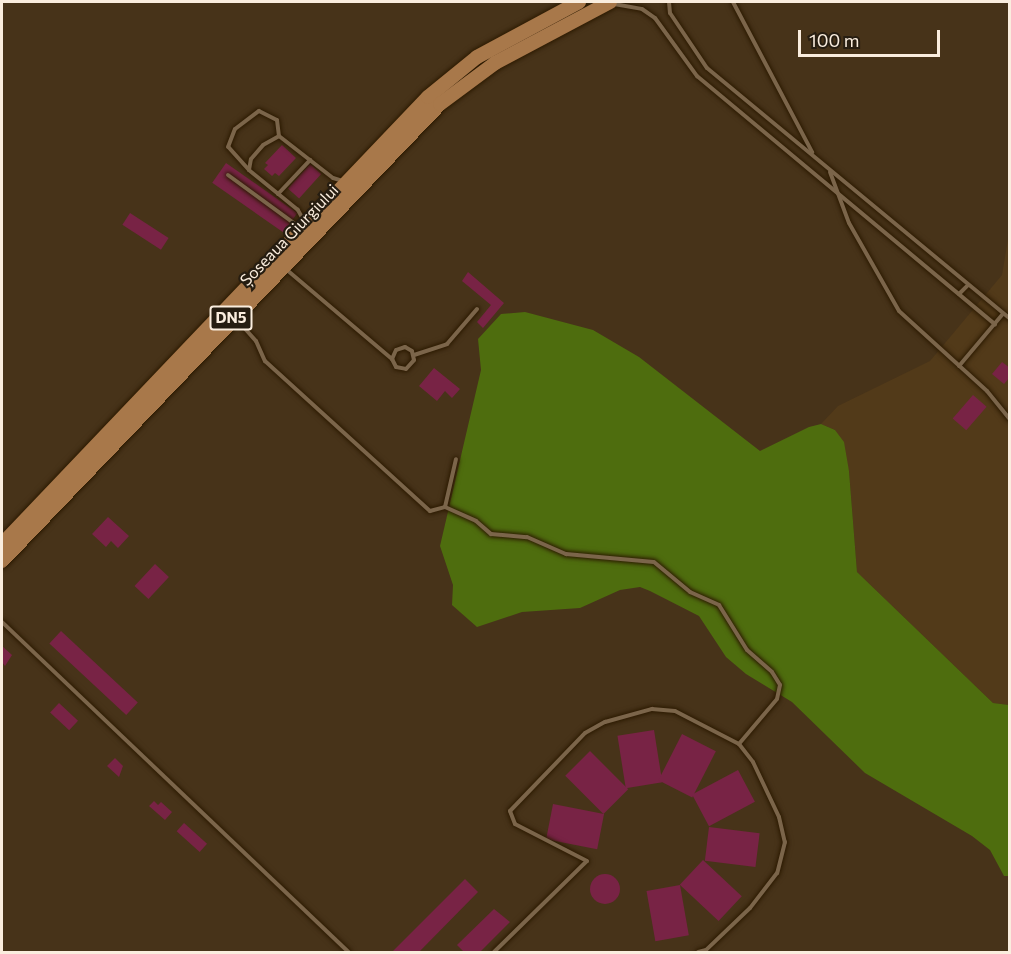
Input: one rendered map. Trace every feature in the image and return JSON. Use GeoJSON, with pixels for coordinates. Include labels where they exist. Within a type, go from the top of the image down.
{"type":"FeatureCollection","features":[{"type":"Feature","properties":{"kind":"highway","name":"Șoseaua Giurgiului"},"geometry":{"type":"LineString","coordinates":[[2,544],[347,182],[458,72],[504,40],[579,2]]}},
{"type":"Feature","properties":{"kind":"highway","name":"Șoseaua Giurgiului"},"geometry":{"type":"LineString","coordinates":[[2,561],[233,316],[452,93],[495,63],[608,2]]}},
{"type":"Feature","properties":{"kind":"lane"},"geometry":{"type":"LineString","coordinates":[[608,2],[642,9],[655,18],[697,76],[995,324]]}},
{"type":"Feature","properties":{"kind":"lane"},"geometry":{"type":"LineString","coordinates":[[669,2],[669,13],[708,68],[1002,315],[1010,319]]}},
{"type":"Feature","properties":{"kind":"lane"},"geometry":{"type":"LineString","coordinates":[[733,2],[813,156]]}},
{"type":"Feature","properties":{"kind":"lane"},"geometry":{"type":"LineString","coordinates":[[303,228],[303,214],[249,170],[228,147],[235,129],[253,112],[265,112],[277,120],[279,136],[333,178],[347,182]]}},
{"type":"Feature","properties":{"kind":"lane"},"geometry":{"type":"LineString","coordinates":[[249,170],[251,159],[263,145],[279,136]]}},
{"type":"Feature","properties":{"kind":"lane"},"geometry":{"type":"LineString","coordinates":[[278,194],[310,160]]}},
{"type":"Feature","properties":{"kind":"lane"},"geometry":{"type":"LineString","coordinates":[[829,170],[835,192],[899,310],[987,391],[1010,419]]}},
{"type":"Feature","properties":{"kind":"lane"},"geometry":{"type":"LineString","coordinates":[[228,175],[303,228]]}},
{"type":"Feature","properties":{"kind":"lane"},"geometry":{"type":"LineString","coordinates":[[282,266],[392,358],[396,367],[406,369],[412,365],[414,355]]}},
{"type":"Feature","properties":{"kind":"lane"},"geometry":{"type":"LineString","coordinates":[[959,294],[968,285]]}},
{"type":"Feature","properties":{"kind":"lane"},"geometry":{"type":"LineString","coordinates":[[414,355],[447,344],[477,309]]}},
{"type":"Feature","properties":{"kind":"lane"},"geometry":{"type":"LineString","coordinates":[[959,366],[1002,315]]}},
{"type":"Feature","properties":{"kind":"lane"},"geometry":{"type":"LineString","coordinates":[[233,316],[256,341],[265,361],[418,501],[434,512],[445,507],[476,521],[491,534],[527,537],[566,554],[654,562],[690,592],[719,605],[747,650],[772,672],[780,685],[777,699],[739,744]]}},
{"type":"Feature","properties":{"kind":"lane"},"geometry":{"type":"LineString","coordinates":[[392,358],[399,348],[408,348],[414,355]]}},
{"type":"Feature","properties":{"kind":"lane"},"geometry":{"type":"LineString","coordinates":[[445,507],[456,459]]}},
{"type":"Feature","properties":{"kind":"lane"},"geometry":{"type":"LineString","coordinates":[[2,622],[349,952]]}},
{"type":"Feature","properties":{"kind":"lane"},"geometry":{"type":"LineString","coordinates":[[494,952],[587,861],[543,840],[509,816],[514,806],[585,733],[606,722],[652,709],[675,711],[739,744],[753,762],[779,817],[784,857],[777,873],[750,908],[706,950],[698,952]]}},
{"type":"Feature","properties":{"kind":"shaded area"},"geometry":{"type":"Polygon","coordinates":[[[1009,233],[1009,705],[993,703],[857,572],[849,471],[835,430],[821,424],[838,406],[930,361],[1002,275],[1009,233]]]}},
{"type":"Feature","properties":{"kind":"green space"},"geometry":{"type":"Polygon","coordinates":[[[525,312],[593,330],[639,357],[760,451],[809,427],[821,424],[835,430],[844,442],[849,471],[857,572],[993,703],[1009,705],[1009,876],[1004,876],[990,850],[972,836],[865,773],[792,702],[746,674],[726,657],[699,616],[650,591],[640,587],[620,590],[580,608],[522,612],[477,627],[452,605],[453,585],[440,546],[481,370],[478,339],[501,314],[525,312]]]}},
{"type":"Feature","properties":{"kind":"building"},"geometry":{"type":"Polygon","coordinates":[[[282,145],[296,158],[279,176],[275,173],[272,176],[264,169],[268,165],[265,163],[282,145]]]}},
{"type":"Feature","properties":{"kind":"building"},"geometry":{"type":"Polygon","coordinates":[[[226,163],[297,213],[284,233],[212,183],[226,163]]]}},
{"type":"Feature","properties":{"kind":"building"},"geometry":{"type":"Polygon","coordinates":[[[310,164],[321,174],[299,199],[288,189],[310,164]]]}},
{"type":"Feature","properties":{"kind":"building"},"geometry":{"type":"Polygon","coordinates":[[[130,213],[169,238],[161,250],[122,225],[130,213]]]}},
{"type":"Feature","properties":{"kind":"building"},"geometry":{"type":"Polygon","coordinates":[[[468,272],[504,303],[483,328],[477,322],[491,305],[462,281],[468,272]]]}},
{"type":"Feature","properties":{"kind":"building"},"geometry":{"type":"Polygon","coordinates":[[[1002,362],[1010,368],[1010,377],[1004,384],[992,374],[1002,362]]]}},
{"type":"Feature","properties":{"kind":"building"},"geometry":{"type":"Polygon","coordinates":[[[434,368],[460,389],[452,398],[445,391],[437,401],[419,386],[434,368]]]}},
{"type":"Feature","properties":{"kind":"building"},"geometry":{"type":"Polygon","coordinates":[[[973,395],[987,407],[966,430],[953,418],[973,395]]]}},
{"type":"Feature","properties":{"kind":"building"},"geometry":{"type":"Polygon","coordinates":[[[108,517],[129,536],[118,548],[111,541],[106,547],[92,534],[108,517]]]}},
{"type":"Feature","properties":{"kind":"building"},"geometry":{"type":"Polygon","coordinates":[[[155,564],[169,577],[148,599],[135,586],[155,564]]]}},
{"type":"Feature","properties":{"kind":"building"},"geometry":{"type":"Polygon","coordinates":[[[61,631],[138,703],[126,715],[49,643],[61,631]]]}},
{"type":"Feature","properties":{"kind":"building"},"geometry":{"type":"Polygon","coordinates":[[[2,646],[12,655],[5,666],[2,662],[2,646]]]}},
{"type":"Feature","properties":{"kind":"building"},"geometry":{"type":"Polygon","coordinates":[[[59,703],[78,721],[69,730],[50,713],[59,703]]]}},
{"type":"Feature","properties":{"kind":"building"},"geometry":{"type":"Polygon","coordinates":[[[654,730],[662,782],[626,788],[617,736],[654,730]]]}},
{"type":"Feature","properties":{"kind":"building"},"geometry":{"type":"Polygon","coordinates":[[[682,734],[716,751],[692,798],[658,780],[682,734]]]}},
{"type":"Feature","properties":{"kind":"building"},"geometry":{"type":"Polygon","coordinates":[[[590,751],[628,789],[603,814],[565,776],[590,751]]]}},
{"type":"Feature","properties":{"kind":"building"},"geometry":{"type":"Polygon","coordinates":[[[115,758],[123,766],[119,777],[107,766],[115,758]]]}},
{"type":"Feature","properties":{"kind":"building"},"geometry":{"type":"Polygon","coordinates":[[[738,770],[755,802],[709,826],[692,794],[738,770]]]}},
{"type":"Feature","properties":{"kind":"building"},"geometry":{"type":"Polygon","coordinates":[[[154,801],[158,805],[161,802],[172,812],[165,820],[149,806],[154,801]]]}},
{"type":"Feature","properties":{"kind":"building"},"geometry":{"type":"Polygon","coordinates":[[[553,804],[604,814],[597,849],[546,839],[553,804]]]}},
{"type":"Feature","properties":{"kind":"building"},"geometry":{"type":"Polygon","coordinates":[[[184,823],[207,844],[200,852],[177,831],[184,823]]]}},
{"type":"Feature","properties":{"kind":"building"},"geometry":{"type":"Polygon","coordinates":[[[709,827],[760,833],[755,867],[705,861],[709,827]]]}},
{"type":"Feature","properties":{"kind":"building"},"geometry":{"type":"Polygon","coordinates":[[[703,860],[742,896],[719,921],[680,885],[703,860]]]}},
{"type":"Feature","properties":{"kind":"building"},"geometry":{"type":"Polygon","coordinates":[[[605,874],[616,878],[620,889],[616,900],[605,904],[594,900],[590,889],[594,878],[605,874]]]}},
{"type":"Feature","properties":{"kind":"building"},"geometry":{"type":"Polygon","coordinates":[[[465,879],[478,892],[419,952],[392,952],[465,879]]]}},
{"type":"Feature","properties":{"kind":"building"},"geometry":{"type":"Polygon","coordinates":[[[680,885],[689,935],[655,941],[647,891],[680,885]]]}},
{"type":"Feature","properties":{"kind":"building"},"geometry":{"type":"Polygon","coordinates":[[[494,909],[510,922],[480,952],[464,952],[457,945],[494,909]]]}}]}
